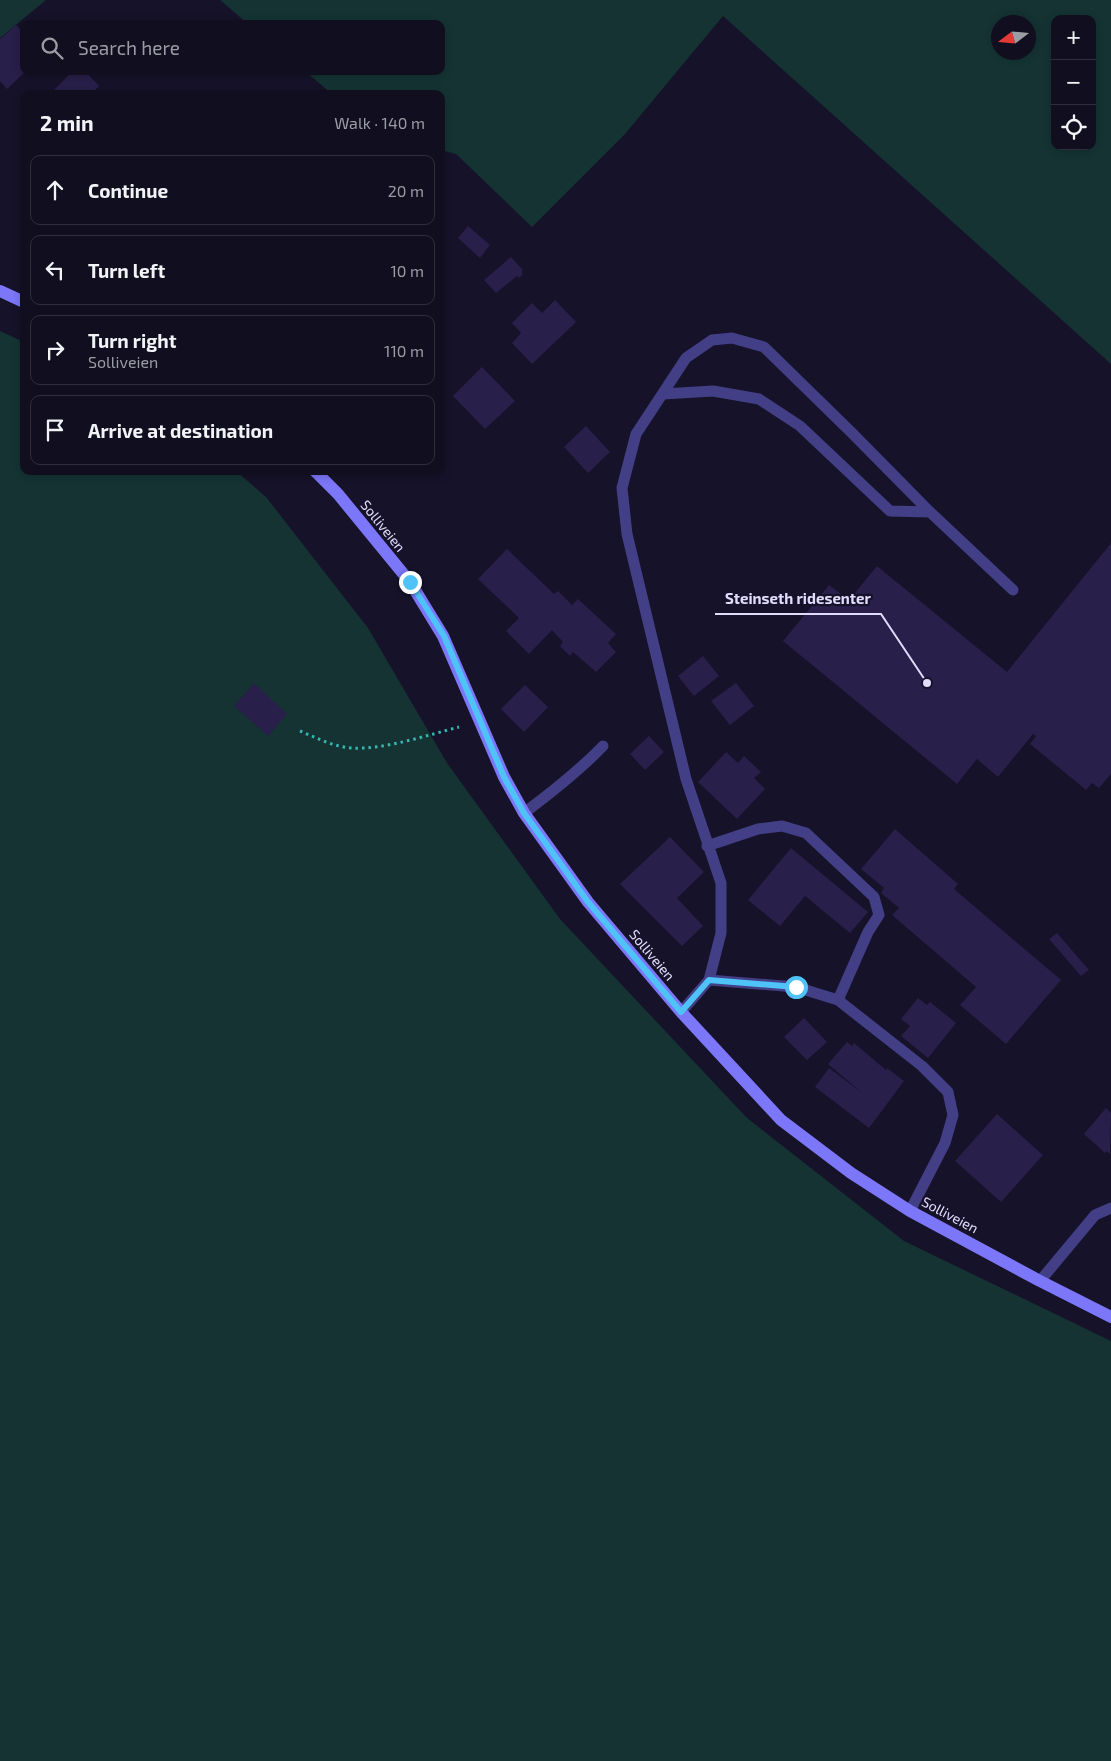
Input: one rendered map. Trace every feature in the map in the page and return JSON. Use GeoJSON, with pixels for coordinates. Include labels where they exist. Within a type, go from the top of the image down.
{"type":"FeatureCollection","features":[{"type":"Feature","properties":{"kind":"street"},"geometry":{"type":"LineString","coordinates":[[0,291],[20,300]]}},
{"type":"Feature","properties":{"kind":"street","name":"Solliveien"},"geometry":{"type":"LineString","coordinates":[[319,475],[338,494],[410,582],[444,636],[504,777],[524,813],[588,902],[681,1012],[781,1120],[851,1173],[910,1211],[1111,1317]]}},
{"type":"Feature","properties":{"kind":"lane"},"geometry":{"type":"LineString","coordinates":[[681,1012],[709,980],[722,934],[720,883],[686,779],[627,534],[622,488],[636,434],[686,358],[712,340],[732,338],[764,347],[930,512],[1013,590]]}},
{"type":"Feature","properties":{"kind":"lane"},"geometry":{"type":"LineString","coordinates":[[663,394],[713,391],[759,400],[800,426],[890,511],[930,512]]}},
{"type":"Feature","properties":{"kind":"lane"},"geometry":{"type":"LineString","coordinates":[[524,813],[558,789],[603,746]]}},
{"type":"Feature","properties":{"kind":"lane"},"geometry":{"type":"LineString","coordinates":[[707,846],[758,829],[782,826],[798,830],[806,833],[874,897],[879,915],[868,932],[838,1000]]}},
{"type":"Feature","properties":{"kind":"lane"},"geometry":{"type":"LineString","coordinates":[[709,980],[796,987],[838,1000],[922,1066],[948,1092],[953,1115],[945,1144],[910,1211]]}},
{"type":"Feature","properties":{"kind":"lane"},"geometry":{"type":"LineString","coordinates":[[1040,1281],[1095,1215],[1111,1208]]}},
{"type":"Feature","properties":{"kind":"path"},"geometry":{"type":"LineString","coordinates":[[300,731],[331,744],[351,748],[373,748],[480,723]]}},
{"type":"Feature","properties":{"kind":"green space"},"geometry":{"type":"Polygon","coordinates":[[[0,0],[46,0],[20,20],[0,38],[0,0]]]}},
{"type":"Feature","properties":{"kind":"green space"},"geometry":{"type":"Polygon","coordinates":[[[220,0],[1111,0],[1111,364],[723,16],[625,134],[532,227],[456,154],[445,151],[445,90],[327,90],[310,75],[445,75],[445,20],[243,20],[220,0]]]}},
{"type":"Feature","properties":{"kind":"green space"},"geometry":{"type":"Polygon","coordinates":[[[0,331],[20,340],[20,475],[241,475],[266,497],[368,628],[447,763],[560,919],[747,1118],[904,1241],[1111,1341],[1111,1761],[0,1761],[0,331]]]}},
{"type":"Feature","properties":{"kind":"building"},"geometry":{"type":"Polygon","coordinates":[[[16,25],[20,29],[20,75],[22,75],[7,89],[0,81],[0,39],[16,25]]]}},
{"type":"Feature","properties":{"kind":"building"},"geometry":{"type":"Polygon","coordinates":[[[69,75],[89,75],[99,86],[95,90],[54,90],[69,75]]]}},
{"type":"Feature","properties":{"kind":"building"},"geometry":{"type":"Polygon","coordinates":[[[468,226],[490,245],[480,258],[458,238],[468,226]]]}},
{"type":"Feature","properties":{"kind":"building"},"geometry":{"type":"Polygon","coordinates":[[[511,257],[523,270],[521,272],[523,274],[519,278],[517,276],[496,293],[484,280],[511,257]]]}},
{"type":"Feature","properties":{"kind":"building"},"geometry":{"type":"Polygon","coordinates":[[[555,300],[576,322],[532,364],[512,343],[521,333],[512,323],[532,303],[542,313],[555,300]]]}},
{"type":"Feature","properties":{"kind":"building"},"geometry":{"type":"Polygon","coordinates":[[[482,367],[515,401],[485,429],[453,396],[482,367]]]}},
{"type":"Feature","properties":{"kind":"building"},"geometry":{"type":"Polygon","coordinates":[[[586,426],[610,452],[588,473],[564,447],[586,426]]]}},
{"type":"Feature","properties":{"kind":"building"},"geometry":{"type":"Polygon","coordinates":[[[1111,543],[1111,774],[1099,788],[1092,783],[1086,790],[1030,744],[1036,736],[1033,734],[998,777],[977,759],[957,784],[783,641],[829,585],[849,600],[877,566],[1007,672],[1111,543]]]}},
{"type":"Feature","properties":{"kind":"building"},"geometry":{"type":"Polygon","coordinates":[[[507,549],[554,594],[558,591],[572,605],[578,599],[616,634],[608,643],[616,652],[596,672],[573,652],[570,656],[560,646],[563,642],[552,630],[529,654],[506,631],[519,618],[478,579],[507,549]]]}},
{"type":"Feature","properties":{"kind":"building"},"geometry":{"type":"Polygon","coordinates":[[[703,656],[719,676],[694,696],[678,676],[703,656]]]}},
{"type":"Feature","properties":{"kind":"building"},"geometry":{"type":"Polygon","coordinates":[[[254,683],[287,714],[268,736],[234,706],[254,683]]]}},
{"type":"Feature","properties":{"kind":"building"},"geometry":{"type":"Polygon","coordinates":[[[736,683],[754,706],[730,725],[711,701],[736,683]]]}},
{"type":"Feature","properties":{"kind":"building"},"geometry":{"type":"Polygon","coordinates":[[[525,685],[548,707],[524,732],[501,709],[525,685]]]}},
{"type":"Feature","properties":{"kind":"building"},"geometry":{"type":"Polygon","coordinates":[[[649,736],[664,752],[645,770],[630,754],[649,736]]]}},
{"type":"Feature","properties":{"kind":"building"},"geometry":{"type":"Polygon","coordinates":[[[726,752],[738,763],[744,756],[761,772],[754,778],[765,789],[737,819],[698,782],[726,752]]]}},
{"type":"Feature","properties":{"kind":"building"},"geometry":{"type":"Polygon","coordinates":[[[895,829],[958,884],[954,889],[1061,980],[1006,1044],[960,1005],[976,987],[892,915],[899,908],[881,893],[884,888],[861,869],[895,829]]]}},
{"type":"Feature","properties":{"kind":"building"},"geometry":{"type":"Polygon","coordinates":[[[670,837],[704,872],[677,898],[703,926],[682,946],[620,884],[670,837]]]}},
{"type":"Feature","properties":{"kind":"building"},"geometry":{"type":"Polygon","coordinates":[[[791,848],[868,912],[850,933],[805,896],[780,926],[748,900],[791,848]]]}},
{"type":"Feature","properties":{"kind":"building"},"geometry":{"type":"Polygon","coordinates":[[[1057,933],[1089,970],[1081,976],[1049,939],[1057,933]]]}},
{"type":"Feature","properties":{"kind":"building"},"geometry":{"type":"Polygon","coordinates":[[[918,998],[927,1005],[930,1002],[956,1023],[928,1058],[901,1036],[910,1026],[901,1019],[918,998]]]}},
{"type":"Feature","properties":{"kind":"building"},"geometry":{"type":"Polygon","coordinates":[[[804,1018],[827,1042],[807,1060],[784,1037],[804,1018]]]}},
{"type":"Feature","properties":{"kind":"building"},"geometry":{"type":"Polygon","coordinates":[[[847,1042],[852,1046],[854,1043],[886,1070],[887,1068],[904,1081],[869,1128],[815,1087],[829,1068],[861,1092],[828,1064],[847,1042]]]}},
{"type":"Feature","properties":{"kind":"building"},"geometry":{"type":"Polygon","coordinates":[[[1106,1108],[1111,1113],[1110,1154],[1107,1151],[1105,1153],[1084,1134],[1106,1108]]]}},
{"type":"Feature","properties":{"kind":"building"},"geometry":{"type":"Polygon","coordinates":[[[997,1114],[1043,1155],[1001,1202],[955,1161],[997,1114]]]}},
{"type":"Feature","properties":{"kind":"place","name":"Steinseth ridesenter"},"geometry":{"type":"Point","coordinates":[927,683]}},
{"type":"Feature","properties":{"kind":"route"},"geometry":{"type":"LineString","coordinates":[[410,582],[444,636],[504,777],[524,813],[588,902],[681,1012],[709,980],[796,987]]}}]}
